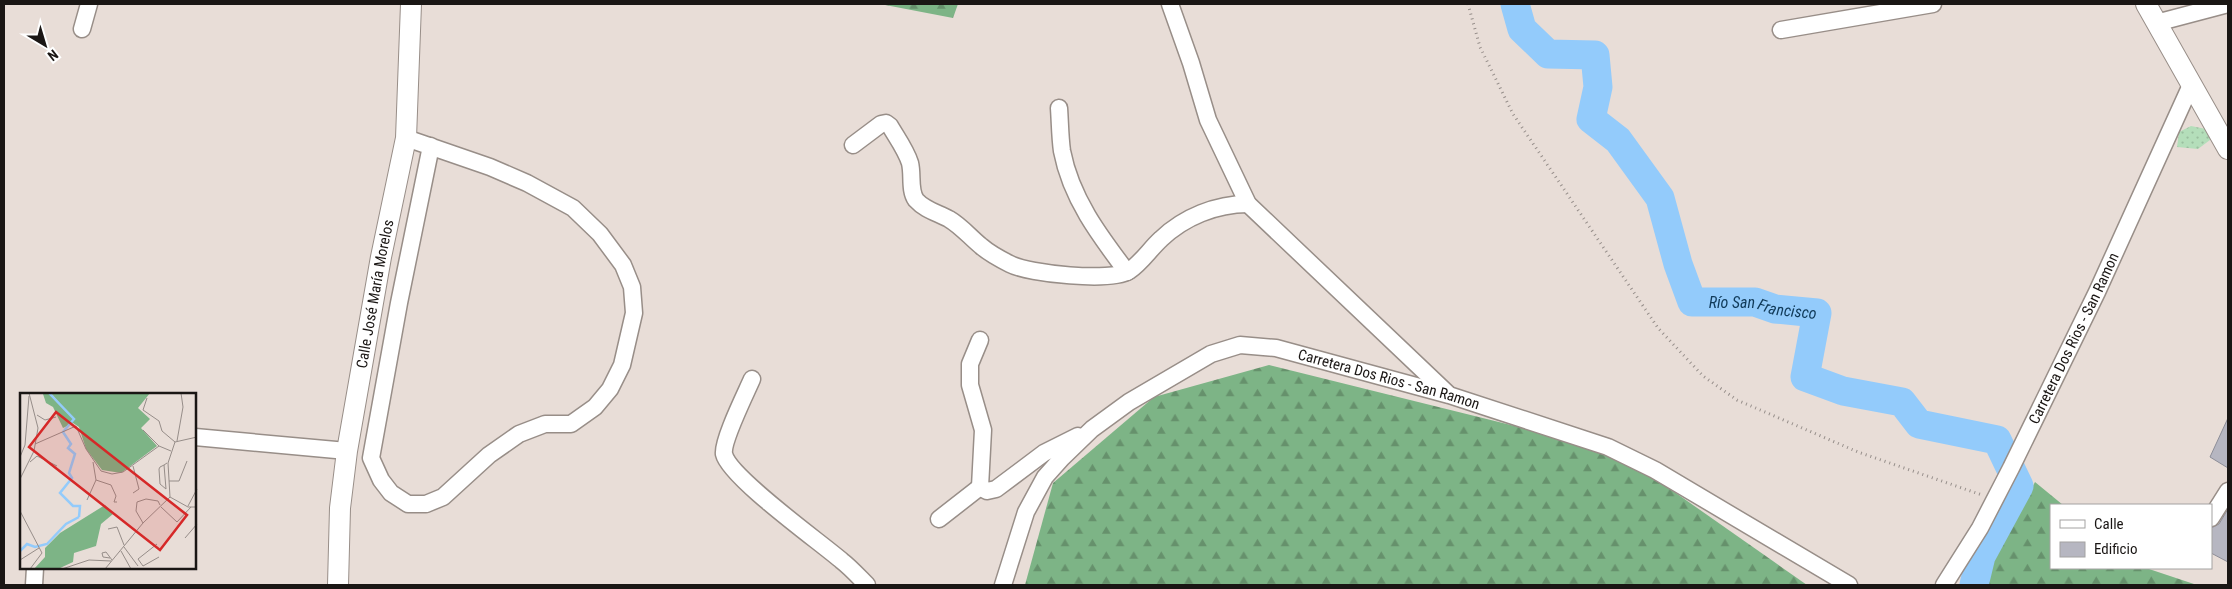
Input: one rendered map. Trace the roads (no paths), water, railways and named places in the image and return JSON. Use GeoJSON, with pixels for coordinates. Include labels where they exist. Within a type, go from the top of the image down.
{"type":"FeatureCollection","features":[{"type":"Feature","properties":{"kind":"main road","name":"Calle José María Morelos"},"geometry":{"type":"LineString","coordinates":[[338,585],[340,508],[347,451],[381,257],[406,138],[411,4]]}},
{"type":"Feature","properties":{"kind":"main road"},"geometry":{"type":"LineString","coordinates":[[2146,4],[2228,149]]}},
{"type":"Feature","properties":{"kind":"street"},"geometry":{"type":"LineString","coordinates":[[82,29],[89,4]]}},
{"type":"Feature","properties":{"kind":"street"},"geometry":{"type":"LineString","coordinates":[[1170,4],[1191,63],[1208,120],[1248,204],[1449,395]]}},
{"type":"Feature","properties":{"kind":"street"},"geometry":{"type":"LineString","coordinates":[[1781,30],[1933,4]]}},
{"type":"Feature","properties":{"kind":"street"},"geometry":{"type":"LineString","coordinates":[[2156,24],[2228,4]]}},
{"type":"Feature","properties":{"kind":"street","name":"Carretera Dos Rios - San Ramon"},"geometry":{"type":"LineString","coordinates":[[1944,585],[1980,528],[2020,449],[2097,292],[2191,85]]}},
{"type":"Feature","properties":{"kind":"street"},"geometry":{"type":"LineString","coordinates":[[1059,108],[1062,151],[1078,202],[1101,239],[1127,272]]}},
{"type":"Feature","properties":{"kind":"street"},"geometry":{"type":"LineString","coordinates":[[853,145],[881,124],[886,123],[890,126],[907,156],[912,174],[912,189],[918,202],[949,219],[965,230],[982,247],[1012,265],[1054,274],[1105,277],[1127,272],[1142,261],[1162,239],[1182,223],[1207,211],[1229,204],[1248,204]]}},
{"type":"Feature","properties":{"kind":"street"},"geometry":{"type":"LineString","coordinates":[[406,138],[431,146],[527,183],[573,208],[600,234],[623,266],[632,287],[634,313],[622,365],[610,389],[595,408],[571,424],[545,424],[519,434],[489,455],[442,496],[426,504],[408,504],[392,494],[381,480],[371,458],[399,303],[431,146]]}},
{"type":"Feature","properties":{"kind":"street"},"geometry":{"type":"LineString","coordinates":[[980,340],[970,364],[970,385],[982,430],[980,487]]}},
{"type":"Feature","properties":{"kind":"street","name":"Carretera Dos Rios - San Ramon"},"geometry":{"type":"LineString","coordinates":[[1003,585],[1026,512],[1045,477],[1092,429],[1129,402],[1178,372],[1211,354],[1240,345],[1276,348],[1449,395],[1576,435],[1629,456],[1849,585]]}},
{"type":"Feature","properties":{"kind":"street"},"geometry":{"type":"LineString","coordinates":[[752,379],[726,440],[724,452],[729,466],[752,488],[845,563],[867,585]]}},
{"type":"Feature","properties":{"kind":"street"},"geometry":{"type":"LineString","coordinates":[[980,487],[987,491],[996,489],[1044,453],[1092,429]]}},
{"type":"Feature","properties":{"kind":"street"},"geometry":{"type":"LineString","coordinates":[[196,437],[347,451]]}},
{"type":"Feature","properties":{"kind":"street"},"geometry":{"type":"LineString","coordinates":[[939,519],[980,487]]}},
{"type":"Feature","properties":{"kind":"street"},"geometry":{"type":"LineString","coordinates":[[2212,516],[2228,491]]}},
{"type":"Feature","properties":{"kind":"street"},"geometry":{"type":"LineString","coordinates":[[34,585],[35,569]]}},
{"type":"Feature","properties":{"kind":"waterway","name":"Río San Francisco"},"geometry":{"type":"LineString","coordinates":[[1515,4],[1522,29],[1548,54],[1595,55],[1598,87],[1591,119],[1618,140],[1660,198],[1678,264],[1692,302],[1755,302],[1775,309],[1817,313],[1805,377],[1843,391],[1902,402],[1919,424],[1997,440],[2019,486],[1981,556],[1974,585]]}}]}
